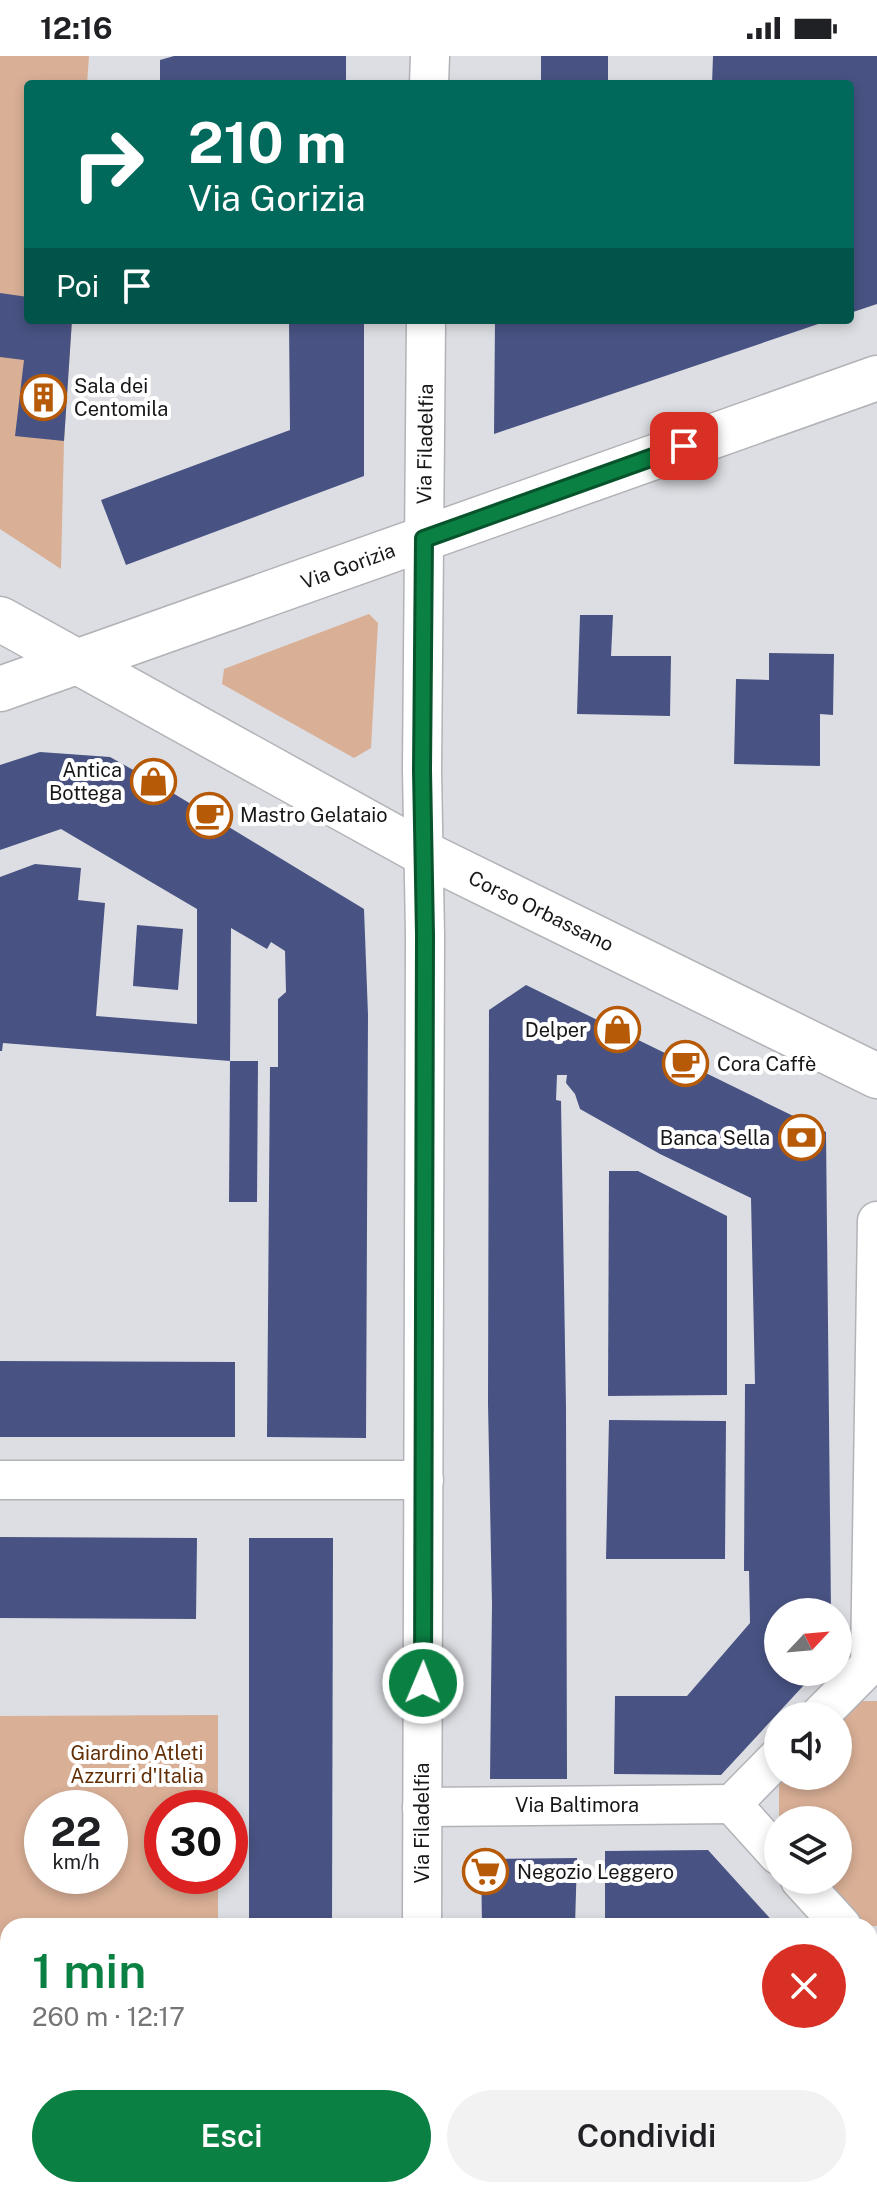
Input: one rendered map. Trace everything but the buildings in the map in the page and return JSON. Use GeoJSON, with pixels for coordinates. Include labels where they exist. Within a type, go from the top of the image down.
{"type":"FeatureCollection","features":[{"type":"Feature","properties":{"kind":"main road","name":"Via Gorizia"},"geometry":{"type":"LineString","coordinates":[[0,689],[877,378]]}},
{"type":"Feature","properties":{"kind":"main road","name":"Corso Orbassano"},"geometry":{"type":"LineString","coordinates":[[0,619],[423,853],[877,1076]]}},
{"type":"Feature","properties":{"kind":"street"},"geometry":{"type":"LineString","coordinates":[[429,80],[430,56]]}},
{"type":"Feature","properties":{"kind":"street","name":"Via Filadelfia"},"geometry":{"type":"LineString","coordinates":[[422,1918],[426,324]]}},
{"type":"Feature","properties":{"kind":"street"},"geometry":{"type":"LineString","coordinates":[[834,1702],[873,1665],[877,1221]]}},
{"type":"Feature","properties":{"kind":"street"},"geometry":{"type":"LineString","coordinates":[[0,1480],[424,1480]]}},
{"type":"Feature","properties":{"kind":"street"},"geometry":{"type":"LineString","coordinates":[[764,1771],[732,1804],[764,1839]]}},
{"type":"Feature","properties":{"kind":"street","name":"Via Baltimora"},"geometry":{"type":"LineString","coordinates":[[422,1807],[732,1804]]}},
{"type":"Feature","properties":{"kind":"street"},"geometry":{"type":"LineString","coordinates":[[813,1894],[835,1918]]}},
{"type":"Feature","properties":{"kind":"green space"},"geometry":{"type":"Polygon","coordinates":[[[0,56],[89,56],[87,80],[24,80],[24,324],[72,324],[64,441],[61,569],[0,529],[0,56]]]}},
{"type":"Feature","properties":{"kind":"green space"},"geometry":{"type":"Polygon","coordinates":[[[369,614],[378,623],[371,748],[354,758],[222,684],[224,669],[369,614]]]}},
{"type":"Feature","properties":{"kind":"green space"},"geometry":{"type":"Polygon","coordinates":[[[859,1701],[877,1701],[877,1918],[855,1918],[835,1894],[852,1894],[852,1806],[779,1806],[779,1790],[852,1790],[852,1708],[859,1701]]]}},
{"type":"Feature","properties":{"kind":"green space","name":"Giardino Atleti Azzurri d'Italia"},"geometry":{"type":"Polygon","coordinates":[[[218,1715],[218,1790],[144,1790],[144,1894],[218,1894],[218,1918],[0,1918],[0,1716],[218,1715]]]}},
{"type":"Feature","properties":{"kind":"place","name":"Sala dei Centomila"},"geometry":{"type":"Point","coordinates":[43,398]}},
{"type":"Feature","properties":{"kind":"place","name":"Antica Bottega"},"geometry":{"type":"Point","coordinates":[153,781]}},
{"type":"Feature","properties":{"kind":"place","name":"Mastro Gelataio"},"geometry":{"type":"Point","coordinates":[209,815]}},
{"type":"Feature","properties":{"kind":"place","name":"Delper"},"geometry":{"type":"Point","coordinates":[618,1030]}},
{"type":"Feature","properties":{"kind":"place","name":"Cora Caffè"},"geometry":{"type":"Point","coordinates":[686,1064]}},
{"type":"Feature","properties":{"kind":"place","name":"Banca Sella"},"geometry":{"type":"Point","coordinates":[801,1138]}},
{"type":"Feature","properties":{"kind":"place","name":"Negozio Leggero"},"geometry":{"type":"Point","coordinates":[486,1872]}},
{"type":"Feature","properties":{"kind":"route"},"geometry":{"type":"LineString","coordinates":[[423,1683],[424,539],[684,446]]}}]}
